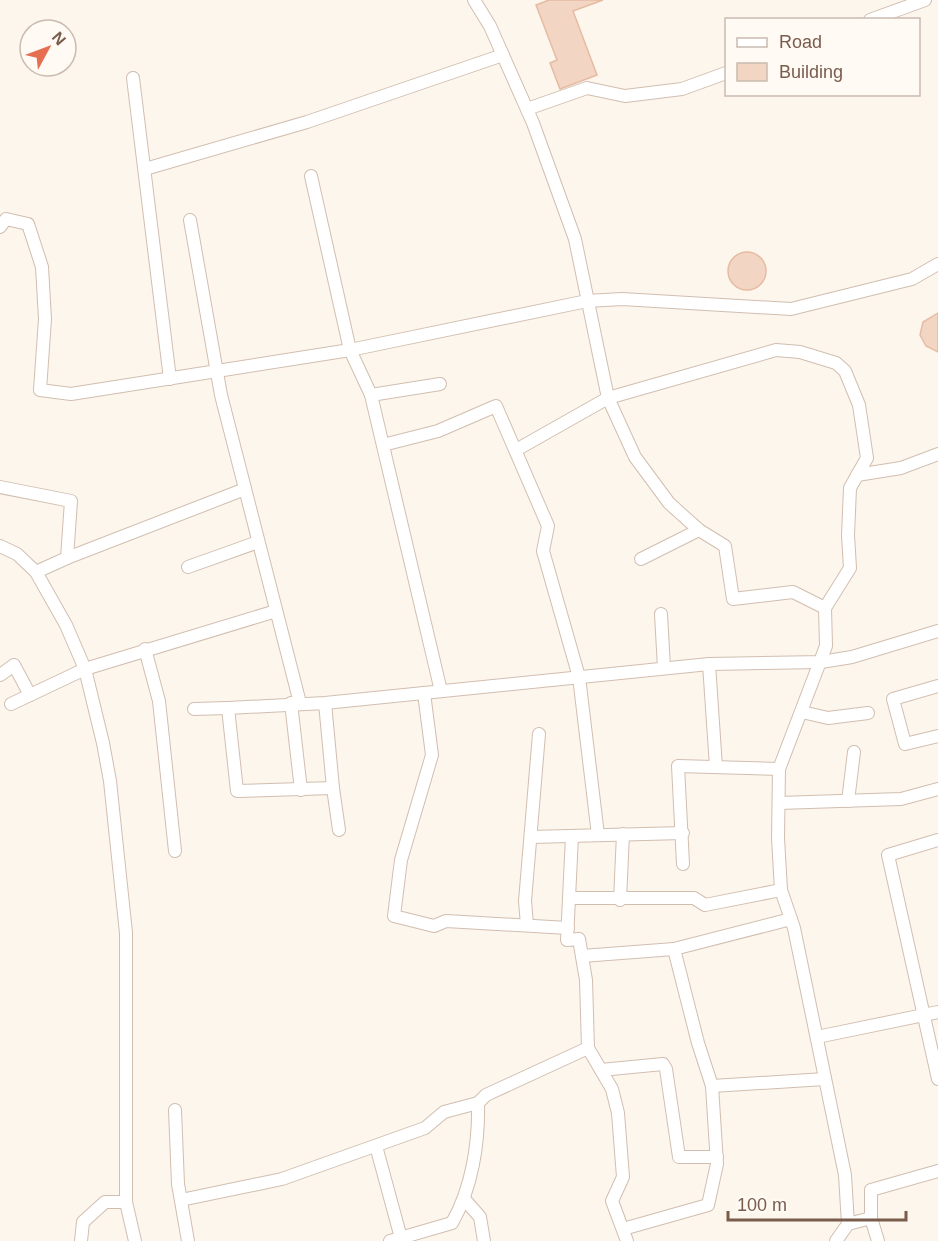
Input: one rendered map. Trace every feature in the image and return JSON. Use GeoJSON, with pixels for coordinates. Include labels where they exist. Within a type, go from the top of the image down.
{"type":"FeatureCollection","features":[{"type":"Feature","properties":{"kind":"street"},"geometry":{"type":"LineString","coordinates":[[474,0],[490,26],[526,109],[575,239],[608,398],[635,457],[669,503],[699,530],[725,546],[733,599],[793,591],[825,608]]}},
{"type":"Feature","properties":{"kind":"street"},"geometry":{"type":"LineString","coordinates":[[876,18],[925,0]]}},
{"type":"Feature","properties":{"kind":"street"},"geometry":{"type":"LineString","coordinates":[[145,169],[307,122],[503,55]]}},
{"type":"Feature","properties":{"kind":"street"},"geometry":{"type":"LineString","coordinates":[[526,109],[586,88],[625,96],[682,89],[725,73]]}},
{"type":"Feature","properties":{"kind":"street"},"geometry":{"type":"LineString","coordinates":[[133,78],[170,379]]}},
{"type":"Feature","properties":{"kind":"street"},"geometry":{"type":"LineString","coordinates":[[311,176],[350,350],[371,394],[441,691]]}},
{"type":"Feature","properties":{"kind":"street"},"geometry":{"type":"LineString","coordinates":[[0,227],[6,219],[28,224],[42,267],[45,319],[40,390],[71,394],[350,350],[587,301],[622,299],[792,309],[912,279],[938,264]]}},
{"type":"Feature","properties":{"kind":"street"},"geometry":{"type":"LineString","coordinates":[[190,220],[216,372],[276,611],[296,703],[301,790]]}},
{"type":"Feature","properties":{"kind":"street"},"geometry":{"type":"LineString","coordinates":[[516,450],[608,398],[776,350],[800,352],[836,363],[845,371],[859,405],[867,458],[850,488],[850,568],[825,608],[826,646],[779,769],[781,890],[791,920],[845,1175],[848,1224],[836,1241]]}},
{"type":"Feature","properties":{"kind":"street"},"geometry":{"type":"LineString","coordinates":[[371,394],[440,384]]}},
{"type":"Feature","properties":{"kind":"street"},"geometry":{"type":"LineString","coordinates":[[383,445],[438,431],[496,406],[548,526],[543,551],[579,677],[598,835]]}},
{"type":"Feature","properties":{"kind":"street"},"geometry":{"type":"LineString","coordinates":[[857,475],[901,468],[937,457]]}},
{"type":"Feature","properties":{"kind":"street"},"geometry":{"type":"LineString","coordinates":[[0,487],[71,501],[67,558]]}},
{"type":"Feature","properties":{"kind":"street"},"geometry":{"type":"LineString","coordinates":[[36,573],[67,558],[245,489]]}},
{"type":"Feature","properties":{"kind":"street"},"geometry":{"type":"LineString","coordinates":[[641,559],[699,530]]}},
{"type":"Feature","properties":{"kind":"street"},"geometry":{"type":"LineString","coordinates":[[188,567],[258,542]]}},
{"type":"Feature","properties":{"kind":"street"},"geometry":{"type":"LineString","coordinates":[[0,546],[17,554],[36,573],[66,626],[85,669],[110,781],[117,863],[124,904],[126,1202],[135,1241]]}},
{"type":"Feature","properties":{"kind":"street"},"geometry":{"type":"LineString","coordinates":[[11,704],[85,669],[276,611]]}},
{"type":"Feature","properties":{"kind":"street"},"geometry":{"type":"LineString","coordinates":[[662,614],[664,668]]}},
{"type":"Feature","properties":{"kind":"street"},"geometry":{"type":"LineString","coordinates":[[194,709],[325,703],[709,664],[821,662],[852,657],[938,631]]}},
{"type":"Feature","properties":{"kind":"street"},"geometry":{"type":"LineString","coordinates":[[145,650],[159,701],[175,851]]}},
{"type":"Feature","properties":{"kind":"street"},"geometry":{"type":"LineString","coordinates":[[709,664],[716,767]]}},
{"type":"Feature","properties":{"kind":"street"},"geometry":{"type":"LineString","coordinates":[[0,675],[14,665],[30,695]]}},
{"type":"Feature","properties":{"kind":"street"},"geometry":{"type":"LineString","coordinates":[[938,686],[893,699],[906,744],[938,736]]}},
{"type":"Feature","properties":{"kind":"street"},"geometry":{"type":"LineString","coordinates":[[424,693],[432,755],[401,860],[394,916],[434,926],[446,921],[568,928]]}},
{"type":"Feature","properties":{"kind":"street"},"geometry":{"type":"LineString","coordinates":[[325,703],[339,830]]}},
{"type":"Feature","properties":{"kind":"street"},"geometry":{"type":"LineString","coordinates":[[228,708],[237,791],[333,788]]}},
{"type":"Feature","properties":{"kind":"street"},"geometry":{"type":"LineString","coordinates":[[802,712],[828,718],[868,713]]}},
{"type":"Feature","properties":{"kind":"street"},"geometry":{"type":"LineString","coordinates":[[527,925],[525,901],[539,734]]}},
{"type":"Feature","properties":{"kind":"street"},"geometry":{"type":"LineString","coordinates":[[848,801],[854,752]]}},
{"type":"Feature","properties":{"kind":"street"},"geometry":{"type":"LineString","coordinates":[[683,864],[678,766],[779,769]]}},
{"type":"Feature","properties":{"kind":"street"},"geometry":{"type":"LineString","coordinates":[[779,803],[901,799],[938,789]]}},
{"type":"Feature","properties":{"kind":"street"},"geometry":{"type":"LineString","coordinates":[[531,837],[683,833]]}},
{"type":"Feature","properties":{"kind":"street"},"geometry":{"type":"LineString","coordinates":[[620,900],[623,834]]}},
{"type":"Feature","properties":{"kind":"street"},"geometry":{"type":"LineString","coordinates":[[572,836],[567,940],[579,939],[586,980],[588,1048],[612,1089],[618,1113],[623,1177],[612,1201],[625,1235],[708,1206],[717,1157],[712,1086],[698,1043],[689,999],[674,949]]}},
{"type":"Feature","properties":{"kind":"street"},"geometry":{"type":"LineString","coordinates":[[938,840],[888,855],[938,1079]]}},
{"type":"Feature","properties":{"kind":"street"},"geometry":{"type":"LineString","coordinates":[[570,898],[620,900],[694,898],[705,906],[781,890]]}},
{"type":"Feature","properties":{"kind":"street"},"geometry":{"type":"LineString","coordinates":[[582,956],[674,949],[791,920]]}},
{"type":"Feature","properties":{"kind":"street"},"geometry":{"type":"LineString","coordinates":[[817,1037],[938,1012]]}},
{"type":"Feature","properties":{"kind":"street"},"geometry":{"type":"LineString","coordinates":[[181,1200],[282,1179],[425,1128],[444,1112],[478,1103],[486,1095],[588,1048]]}},
{"type":"Feature","properties":{"kind":"street"},"geometry":{"type":"LineString","coordinates":[[601,1070],[663,1064],[666,1069],[679,1156],[717,1157]]}},
{"type":"Feature","properties":{"kind":"street"},"geometry":{"type":"LineString","coordinates":[[712,1086],[825,1079]]}},
{"type":"Feature","properties":{"kind":"street"},"geometry":{"type":"LineString","coordinates":[[376,1146],[395,1239],[434,1235],[452,1223],[465,1200],[479,1132],[478,1103]]}},
{"type":"Feature","properties":{"kind":"street"},"geometry":{"type":"LineString","coordinates":[[176,1110],[181,1200],[188,1241]]}},
{"type":"Feature","properties":{"kind":"street"},"geometry":{"type":"LineString","coordinates":[[878,1241],[872,1218],[871,1190],[938,1171]]}},
{"type":"Feature","properties":{"kind":"street"},"geometry":{"type":"LineString","coordinates":[[465,1200],[480,1217],[484,1241]]}},
{"type":"Feature","properties":{"kind":"street"},"geometry":{"type":"LineString","coordinates":[[81,1241],[83,1222],[105,1202],[126,1202]]}},
{"type":"Feature","properties":{"kind":"street"},"geometry":{"type":"LineString","coordinates":[[848,1224],[872,1218]]}},
{"type":"Feature","properties":{"kind":"building"},"geometry":{"type":"Polygon","coordinates":[[[549,0],[603,0],[573,11],[597,75],[560,89],[550,63],[557,60],[536,5],[549,0]]]}},
{"type":"Feature","properties":{"kind":"building"},"geometry":{"type":"Polygon","coordinates":[[[747,252],[754,253],[760,258],[765,264],[765,278],[760,284],[754,289],[747,290],[740,289],[734,284],[729,278],[728,271],[729,264],[734,258],[740,253],[747,252]]]}},
{"type":"Feature","properties":{"kind":"building"},"geometry":{"type":"Polygon","coordinates":[[[938,313],[938,352],[926,346],[920,335],[923,322],[938,313]]]}}]}
